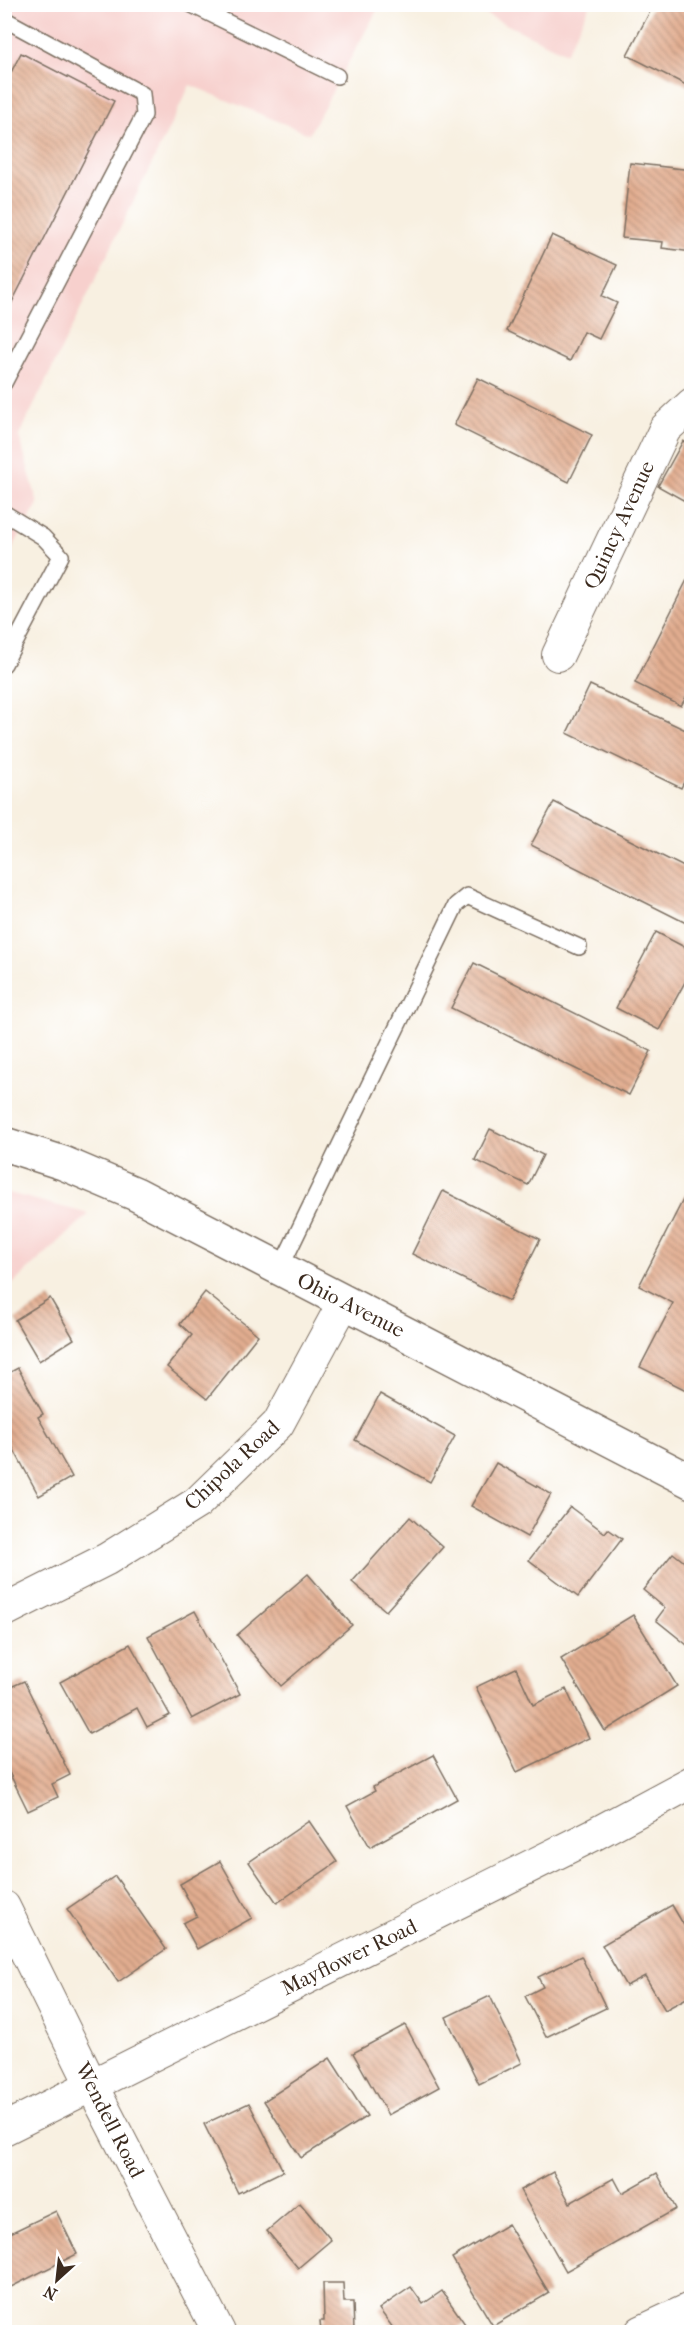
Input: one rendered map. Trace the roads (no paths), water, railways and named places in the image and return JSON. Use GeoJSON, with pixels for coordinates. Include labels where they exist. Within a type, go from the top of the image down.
{"type":"FeatureCollection","features":[{"type":"Feature","properties":{"kind":"street","name":"Quincy Avenue"},"geometry":{"type":"LineString","coordinates":[[558,655],[665,429],[692,404]]}},
{"type":"Feature","properties":{"kind":"street","name":"Ohio Avenue"},"geometry":{"type":"LineString","coordinates":[[4,1144],[63,1163],[136,1194],[692,1482]]}},
{"type":"Feature","properties":{"kind":"street","name":"Chipola Road"},"geometry":{"type":"LineString","coordinates":[[4,1611],[107,1559],[197,1503],[278,1424],[344,1302]]}},
{"type":"Feature","properties":{"kind":"street","name":"Mayflower Road"},"geometry":{"type":"LineString","coordinates":[[4,2129],[595,1834],[692,1782]]}},
{"type":"Feature","properties":{"kind":"street","name":"Wendell Road"},"geometry":{"type":"LineString","coordinates":[[4,1906],[91,2084],[219,2332]]}},
{"type":"Feature","properties":{"kind":"street"},"geometry":{"type":"LineString","coordinates":[[641,2332],[692,2308]]}},
{"type":"Feature","properties":{"kind":"lane"},"geometry":{"type":"LineString","coordinates":[[190,4],[338,76]]}},
{"type":"Feature","properties":{"kind":"lane"},"geometry":{"type":"LineString","coordinates":[[4,19],[142,94],[144,115],[4,383]]}},
{"type":"Feature","properties":{"kind":"lane"},"geometry":{"type":"LineString","coordinates":[[4,513],[43,537],[60,556],[4,664]]}},
{"type":"Feature","properties":{"kind":"lane"},"geometry":{"type":"LineString","coordinates":[[280,1269],[456,905],[466,896],[579,947]]}}]}
